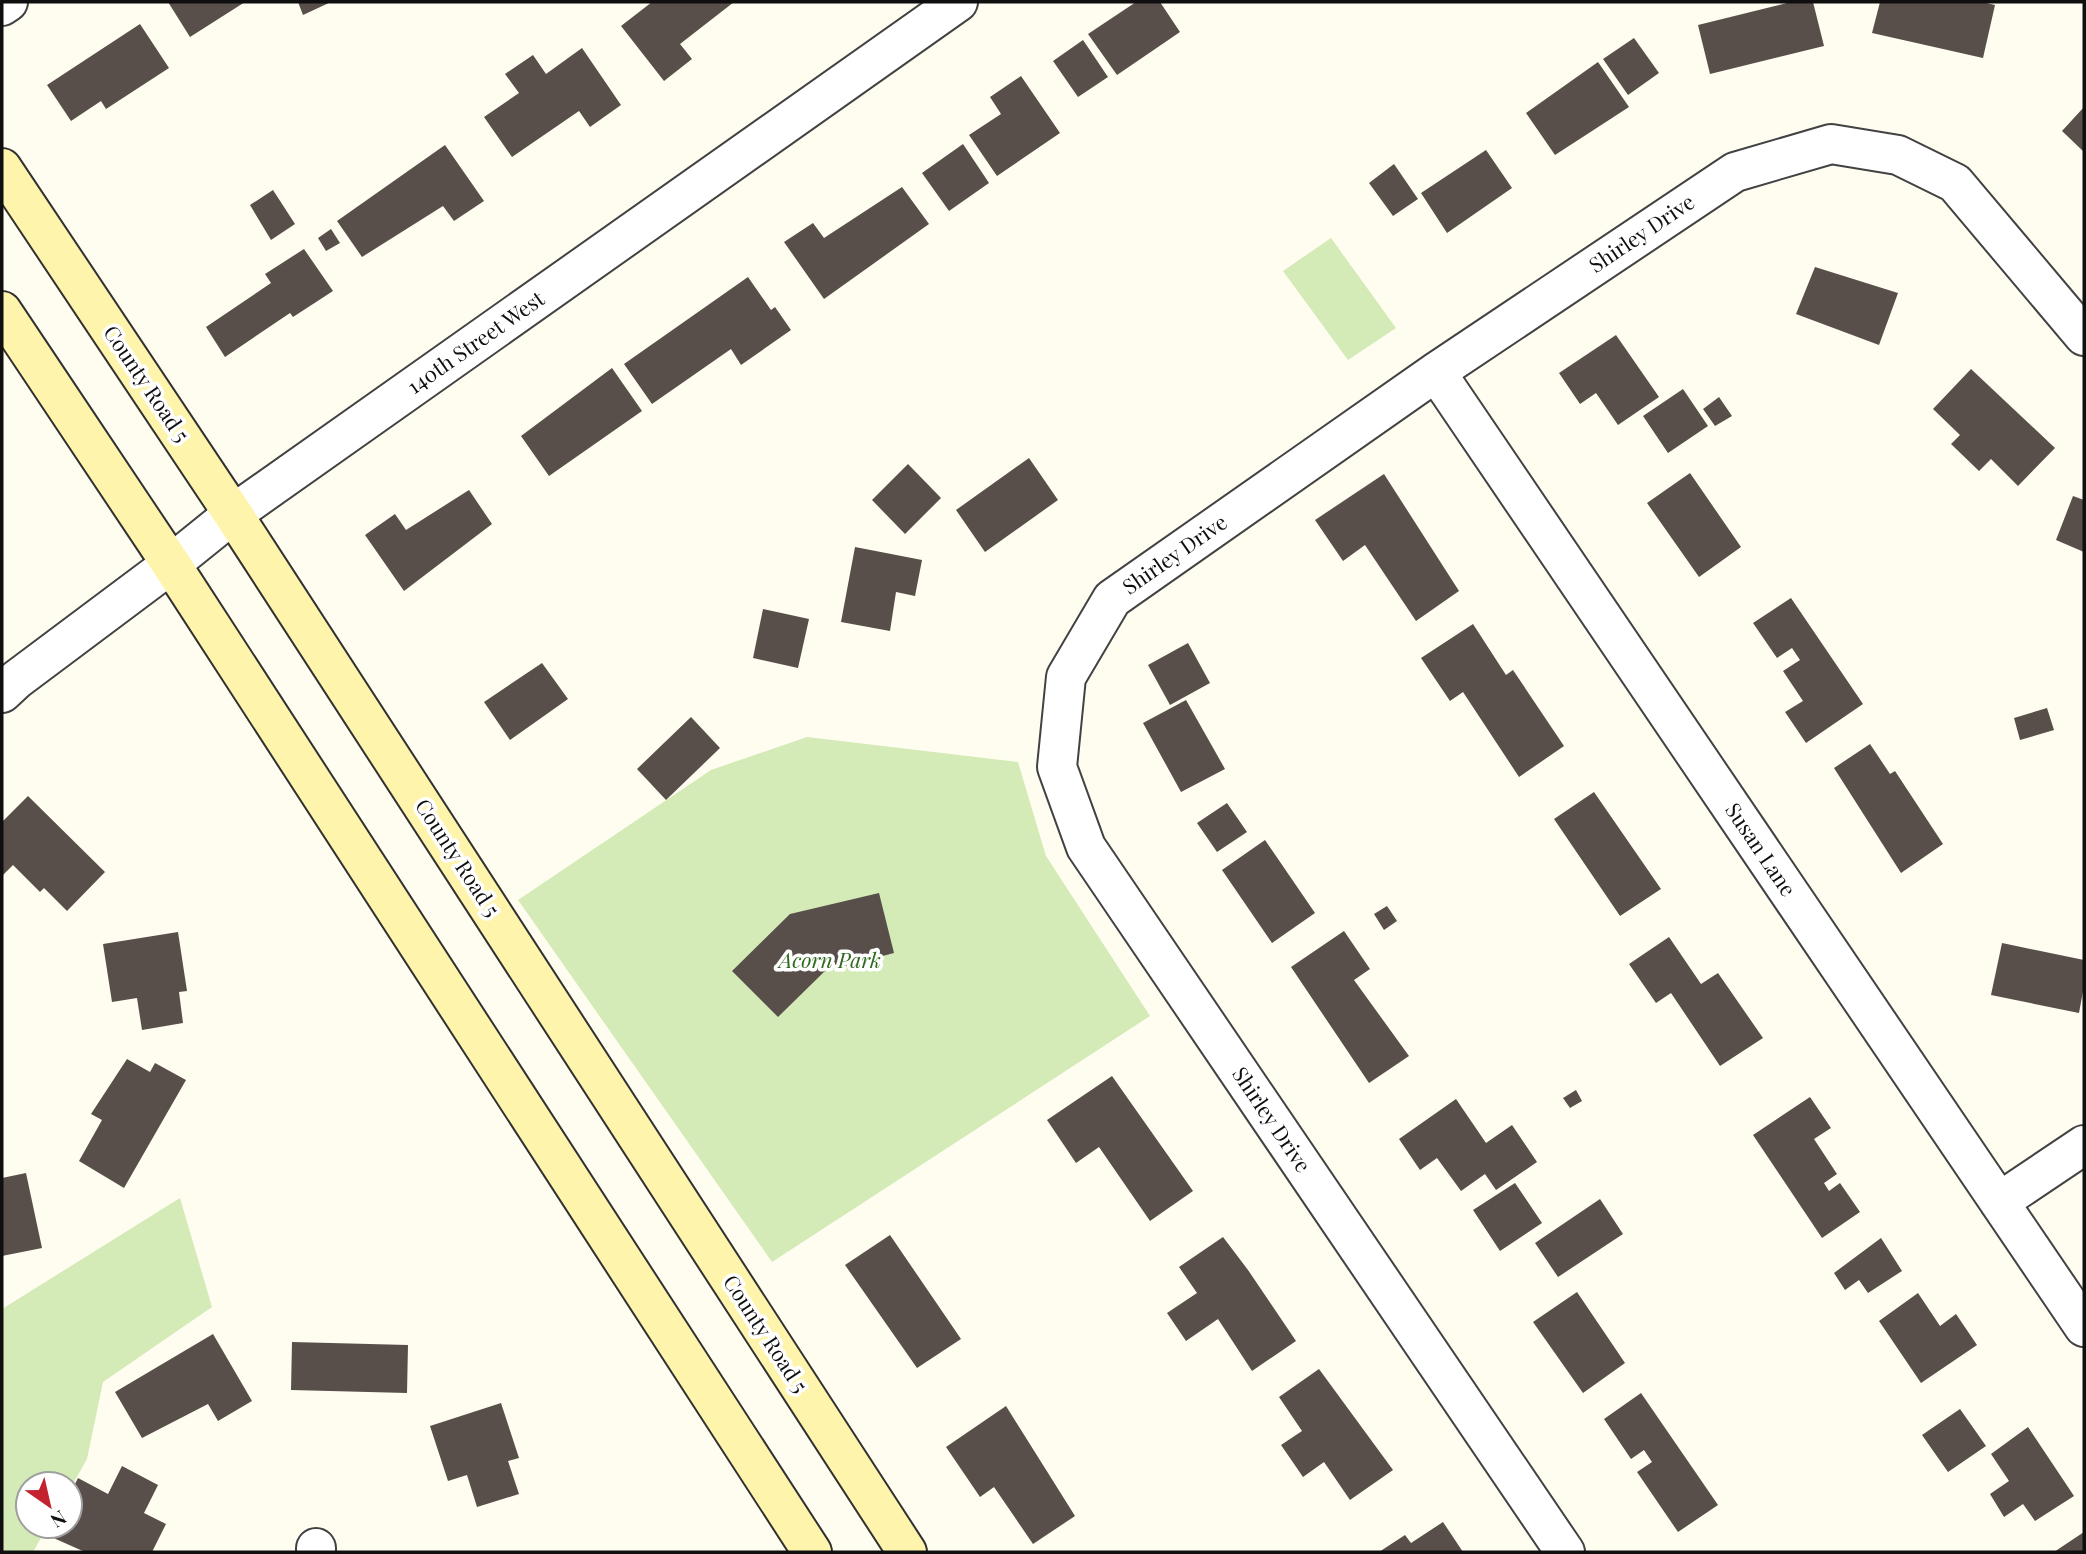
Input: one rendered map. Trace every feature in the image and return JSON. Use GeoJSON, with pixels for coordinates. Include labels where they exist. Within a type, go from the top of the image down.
{"type":"FeatureCollection","features":[{"type":"Feature","properties":{"kind":"main road","name":"County Road 5"},"geometry":{"type":"LineString","coordinates":[[2,168],[233,514],[907,1552]]}},
{"type":"Feature","properties":{"kind":"main road"},"geometry":{"type":"LineString","coordinates":[[2,311],[172,564],[812,1552]]}},
{"type":"Feature","properties":{"kind":"street"},"geometry":{"type":"LineString","coordinates":[[2,6],[8,2]]}},
{"type":"Feature","properties":{"kind":"street","name":"140th Street West"},"geometry":{"type":"LineString","coordinates":[[2,694],[16,680],[172,564],[233,514],[958,2]]}},
{"type":"Feature","properties":{"kind":"street","name":"Shirley Drive"},"geometry":{"type":"LineString","coordinates":[[1565,1552],[1087,847],[1057,767],[1066,677],[1112,599],[1436,372],[1735,172],[1832,144],[1898,155],[1955,183],[2084,336]]}},
{"type":"Feature","properties":{"kind":"street","name":"Susan Lane"},"geometry":{"type":"LineString","coordinates":[[1436,372],[2084,1327]]}},
{"type":"Feature","properties":{"kind":"street"},"geometry":{"type":"LineString","coordinates":[[1999,1202],[2084,1145]]}},
{"type":"Feature","properties":{"kind":"green space"},"geometry":{"type":"Polygon","coordinates":[[[1331,238],[1396,328],[1348,360],[1283,271],[1331,238]]]}},
{"type":"Feature","properties":{"kind":"green space","name":"Acorn Park"},"geometry":{"type":"Polygon","coordinates":[[[807,737],[1018,762],[1046,856],[1150,1016],[772,1262],[518,900],[711,770],[807,737]]]}},
{"type":"Feature","properties":{"kind":"green space"},"geometry":{"type":"Polygon","coordinates":[[[180,1198],[212,1307],[103,1382],[87,1459],[81,1470],[14,1470],[14,1540],[40,1540],[33,1552],[2,1552],[2,1309],[180,1198]]]}},
{"type":"Feature","properties":{"kind":"building"},"geometry":{"type":"Polygon","coordinates":[[[168,2],[245,2],[190,37],[168,2]]]}},
{"type":"Feature","properties":{"kind":"building"},"geometry":{"type":"Polygon","coordinates":[[[298,2],[331,2],[303,15],[298,2]]]}},
{"type":"Feature","properties":{"kind":"building"},"geometry":{"type":"Polygon","coordinates":[[[652,2],[734,2],[680,44],[692,59],[664,81],[621,26],[652,2]]]}},
{"type":"Feature","properties":{"kind":"building"},"geometry":{"type":"Polygon","coordinates":[[[1136,2],[1160,2],[1180,32],[1117,75],[1088,34],[1136,2]]]}},
{"type":"Feature","properties":{"kind":"building"},"geometry":{"type":"Polygon","coordinates":[[[1791,2],[1813,2],[1824,46],[1710,74],[1698,25],[1791,2]]]}},
{"type":"Feature","properties":{"kind":"building"},"geometry":{"type":"Polygon","coordinates":[[[1880,2],[1982,2],[1995,5],[1983,58],[1872,33],[1880,2]]]}},
{"type":"Feature","properties":{"kind":"building"},"geometry":{"type":"Polygon","coordinates":[[[140,24],[169,68],[106,109],[101,101],[71,121],[47,85],[140,24]]]}},
{"type":"Feature","properties":{"kind":"building"},"geometry":{"type":"Polygon","coordinates":[[[1634,38],[1659,73],[1628,95],[1603,59],[1634,38]]]}},
{"type":"Feature","properties":{"kind":"building"},"geometry":{"type":"Polygon","coordinates":[[[1083,40],[1108,77],[1078,97],[1053,61],[1083,40]]]}},
{"type":"Feature","properties":{"kind":"building"},"geometry":{"type":"Polygon","coordinates":[[[582,48],[621,105],[590,127],[579,111],[512,157],[484,117],[519,93],[505,74],[533,55],[546,74],[582,48]]]}},
{"type":"Feature","properties":{"kind":"building"},"geometry":{"type":"Polygon","coordinates":[[[1598,62],[1629,107],[1555,155],[1526,113],[1598,62]]]}},
{"type":"Feature","properties":{"kind":"building"},"geometry":{"type":"Polygon","coordinates":[[[1021,76],[1060,133],[997,176],[969,135],[1001,114],[990,97],[1021,76]]]}},
{"type":"Feature","properties":{"kind":"building"},"geometry":{"type":"Polygon","coordinates":[[[2084,107],[2084,152],[2062,131],[2084,107]]]}},
{"type":"Feature","properties":{"kind":"building"},"geometry":{"type":"Polygon","coordinates":[[[963,144],[989,183],[949,211],[922,173],[963,144]]]}},
{"type":"Feature","properties":{"kind":"building"},"geometry":{"type":"Polygon","coordinates":[[[445,145],[484,201],[454,221],[443,206],[362,257],[337,221],[445,145]]]}},
{"type":"Feature","properties":{"kind":"building"},"geometry":{"type":"Polygon","coordinates":[[[1486,150],[1512,188],[1447,233],[1421,193],[1486,150]]]}},
{"type":"Feature","properties":{"kind":"building"},"geometry":{"type":"Polygon","coordinates":[[[1394,164],[1418,199],[1393,216],[1369,183],[1394,164]]]}},
{"type":"Feature","properties":{"kind":"building"},"geometry":{"type":"Polygon","coordinates":[[[902,187],[929,224],[824,299],[784,242],[813,223],[824,238],[902,187]]]}},
{"type":"Feature","properties":{"kind":"building"},"geometry":{"type":"Polygon","coordinates":[[[273,190],[295,224],[271,240],[250,205],[273,190]]]}},
{"type":"Feature","properties":{"kind":"building"},"geometry":{"type":"Polygon","coordinates":[[[331,229],[340,243],[326,251],[318,238],[331,229]]]}},
{"type":"Feature","properties":{"kind":"building"},"geometry":{"type":"Polygon","coordinates":[[[304,249],[333,291],[293,317],[290,313],[225,357],[206,327],[271,283],[265,274],[304,249]]]}},
{"type":"Feature","properties":{"kind":"building"},"geometry":{"type":"Polygon","coordinates":[[[1815,267],[1898,293],[1879,345],[1796,314],[1815,267]]]}},
{"type":"Feature","properties":{"kind":"building"},"geometry":{"type":"Polygon","coordinates":[[[748,277],[771,310],[775,307],[791,330],[741,365],[731,349],[652,404],[624,364],[748,277]]]}},
{"type":"Feature","properties":{"kind":"building"},"geometry":{"type":"Polygon","coordinates":[[[1616,335],[1659,397],[1618,425],[1596,393],[1580,404],[1559,373],[1616,335]]]}},
{"type":"Feature","properties":{"kind":"building"},"geometry":{"type":"Polygon","coordinates":[[[612,368],[642,411],[549,476],[521,436],[612,368]]]}},
{"type":"Feature","properties":{"kind":"building"},"geometry":{"type":"Polygon","coordinates":[[[1971,369],[2055,448],[2018,486],[1991,459],[1979,471],[1951,444],[1960,435],[1933,409],[1971,369]]]}},
{"type":"Feature","properties":{"kind":"building"},"geometry":{"type":"Polygon","coordinates":[[[1683,389],[1708,426],[1668,453],[1643,416],[1683,389]]]}},
{"type":"Feature","properties":{"kind":"building"},"geometry":{"type":"Polygon","coordinates":[[[1719,397],[1732,416],[1715,426],[1703,409],[1719,397]]]}},
{"type":"Feature","properties":{"kind":"building"},"geometry":{"type":"Polygon","coordinates":[[[1029,458],[1058,500],[985,552],[956,510],[1029,458]]]}},
{"type":"Feature","properties":{"kind":"building"},"geometry":{"type":"Polygon","coordinates":[[[908,464],[941,498],[905,534],[872,500],[908,464]]]}},
{"type":"Feature","properties":{"kind":"building"},"geometry":{"type":"Polygon","coordinates":[[[1690,473],[1741,547],[1699,577],[1647,503],[1690,473]]]}},
{"type":"Feature","properties":{"kind":"building"},"geometry":{"type":"Polygon","coordinates":[[[1384,474],[1459,591],[1416,621],[1365,545],[1343,561],[1315,520],[1384,474]]]}},
{"type":"Feature","properties":{"kind":"building"},"geometry":{"type":"Polygon","coordinates":[[[469,490],[492,524],[404,591],[365,535],[395,514],[406,530],[469,490]]]}},
{"type":"Feature","properties":{"kind":"building"},"geometry":{"type":"Polygon","coordinates":[[[2073,496],[2084,500],[2084,552],[2056,540],[2073,496]]]}},
{"type":"Feature","properties":{"kind":"building"},"geometry":{"type":"Polygon","coordinates":[[[855,547],[922,560],[915,596],[896,592],[890,631],[841,622],[855,547]]]}},
{"type":"Feature","properties":{"kind":"building"},"geometry":{"type":"Polygon","coordinates":[[[1791,598],[1863,704],[1806,743],[1785,712],[1803,701],[1783,671],[1800,660],[1792,648],[1777,658],[1753,623],[1791,598]]]}},
{"type":"Feature","properties":{"kind":"building"},"geometry":{"type":"Polygon","coordinates":[[[763,609],[809,619],[798,668],[753,658],[763,609]]]}},
{"type":"Feature","properties":{"kind":"building"},"geometry":{"type":"Polygon","coordinates":[[[1473,624],[1506,675],[1513,670],[1564,746],[1519,777],[1463,692],[1450,701],[1421,658],[1473,624]]]}},
{"type":"Feature","properties":{"kind":"building"},"geometry":{"type":"Polygon","coordinates":[[[1188,643],[1210,683],[1170,705],[1148,665],[1188,643]]]}},
{"type":"Feature","properties":{"kind":"building"},"geometry":{"type":"Polygon","coordinates":[[[542,663],[568,699],[510,740],[484,702],[542,663]]]}},
{"type":"Feature","properties":{"kind":"building"},"geometry":{"type":"Polygon","coordinates":[[[1186,700],[1225,769],[1181,792],[1143,723],[1186,700]]]}},
{"type":"Feature","properties":{"kind":"building"},"geometry":{"type":"Polygon","coordinates":[[[2047,708],[2054,730],[2020,740],[2014,718],[2047,708]]]}},
{"type":"Feature","properties":{"kind":"building"},"geometry":{"type":"Polygon","coordinates":[[[691,717],[720,748],[666,800],[637,769],[691,717]]]}},
{"type":"Feature","properties":{"kind":"building"},"geometry":{"type":"Polygon","coordinates":[[[1870,744],[1890,774],[1895,771],[1943,844],[1901,873],[1834,768],[1870,744]]]}},
{"type":"Feature","properties":{"kind":"building"},"geometry":{"type":"Polygon","coordinates":[[[1594,792],[1661,889],[1620,916],[1554,819],[1594,792]]]}},
{"type":"Feature","properties":{"kind":"building"},"geometry":{"type":"Polygon","coordinates":[[[28,796],[105,872],[67,911],[44,888],[40,892],[13,865],[2,876],[2,822],[28,796]]]}},
{"type":"Feature","properties":{"kind":"building"},"geometry":{"type":"Polygon","coordinates":[[[1227,803],[1247,832],[1217,852],[1197,823],[1227,803]]]}},
{"type":"Feature","properties":{"kind":"building"},"geometry":{"type":"Polygon","coordinates":[[[1265,840],[1315,913],[1272,943],[1222,870],[1265,840]]]}},
{"type":"Feature","properties":{"kind":"building"},"geometry":{"type":"Polygon","coordinates":[[[879,893],[894,953],[825,971],[778,1017],[732,971],[790,914],[879,893]]]}},
{"type":"Feature","properties":{"kind":"building"},"geometry":{"type":"Polygon","coordinates":[[[1387,906],[1397,921],[1384,930],[1374,914],[1387,906]]]}},
{"type":"Feature","properties":{"kind":"building"},"geometry":{"type":"Polygon","coordinates":[[[1344,931],[1370,969],[1354,980],[1409,1056],[1369,1083],[1291,967],[1344,931]]]}},
{"type":"Feature","properties":{"kind":"building"},"geometry":{"type":"Polygon","coordinates":[[[178,932],[187,991],[179,992],[183,1023],[142,1030],[137,998],[112,1002],[103,944],[178,932]]]}},
{"type":"Feature","properties":{"kind":"building"},"geometry":{"type":"Polygon","coordinates":[[[1669,937],[1701,984],[1718,973],[1763,1038],[1720,1066],[1671,993],[1656,1003],[1629,964],[1669,937]]]}},
{"type":"Feature","properties":{"kind":"building"},"geometry":{"type":"Polygon","coordinates":[[[2002,943],[2084,960],[2084,986],[2079,1013],[1991,995],[2002,943]]]}},
{"type":"Feature","properties":{"kind":"building"},"geometry":{"type":"Polygon","coordinates":[[[127,1059],[150,1072],[155,1063],[186,1080],[124,1188],[79,1161],[102,1120],[91,1114],[127,1059]]]}},
{"type":"Feature","properties":{"kind":"building"},"geometry":{"type":"Polygon","coordinates":[[[1112,1076],[1193,1191],[1150,1221],[1099,1147],[1076,1163],[1047,1120],[1112,1076]]]}},
{"type":"Feature","properties":{"kind":"building"},"geometry":{"type":"Polygon","coordinates":[[[1576,1090],[1582,1101],[1570,1108],[1563,1098],[1576,1090]]]}},
{"type":"Feature","properties":{"kind":"building"},"geometry":{"type":"Polygon","coordinates":[[[1810,1097],[1831,1128],[1814,1139],[1837,1174],[1824,1183],[1829,1191],[1840,1183],[1860,1212],[1822,1238],[1753,1135],[1810,1097]]]}},
{"type":"Feature","properties":{"kind":"building"},"geometry":{"type":"Polygon","coordinates":[[[1456,1099],[1486,1143],[1512,1125],[1537,1162],[1496,1190],[1485,1174],[1461,1191],[1437,1158],[1420,1170],[1399,1139],[1456,1099]]]}},
{"type":"Feature","properties":{"kind":"building"},"geometry":{"type":"Polygon","coordinates":[[[26,1173],[42,1248],[2,1256],[2,1178],[26,1173]]]}},
{"type":"Feature","properties":{"kind":"building"},"geometry":{"type":"Polygon","coordinates":[[[1515,1183],[1542,1223],[1500,1251],[1473,1210],[1515,1183]]]}},
{"type":"Feature","properties":{"kind":"building"},"geometry":{"type":"Polygon","coordinates":[[[1600,1199],[1623,1234],[1558,1277],[1535,1243],[1600,1199]]]}},
{"type":"Feature","properties":{"kind":"building"},"geometry":{"type":"Polygon","coordinates":[[[890,1235],[961,1339],[917,1368],[845,1265],[890,1235]]]}},
{"type":"Feature","properties":{"kind":"building"},"geometry":{"type":"Polygon","coordinates":[[[1223,1237],[1296,1341],[1252,1371],[1218,1319],[1186,1341],[1167,1313],[1197,1293],[1179,1267],[1223,1237]]]}},
{"type":"Feature","properties":{"kind":"building"},"geometry":{"type":"Polygon","coordinates":[[[1881,1238],[1902,1271],[1868,1293],[1859,1280],[1845,1290],[1834,1273],[1881,1238]]]}},
{"type":"Feature","properties":{"kind":"building"},"geometry":{"type":"Polygon","coordinates":[[[1577,1292],[1625,1363],[1583,1393],[1533,1322],[1577,1292]]]}},
{"type":"Feature","properties":{"kind":"building"},"geometry":{"type":"Polygon","coordinates":[[[1918,1293],[1940,1326],[1956,1314],[1977,1345],[1921,1383],[1879,1321],[1918,1293]]]}},
{"type":"Feature","properties":{"kind":"building"},"geometry":{"type":"Polygon","coordinates":[[[213,1334],[252,1401],[218,1421],[208,1404],[142,1438],[115,1392],[213,1334]]]}},
{"type":"Feature","properties":{"kind":"building"},"geometry":{"type":"Polygon","coordinates":[[[292,1342],[408,1345],[407,1393],[291,1390],[292,1342]]]}},
{"type":"Feature","properties":{"kind":"building"},"geometry":{"type":"Polygon","coordinates":[[[1319,1369],[1393,1470],[1350,1500],[1324,1462],[1303,1477],[1281,1445],[1302,1431],[1279,1397],[1319,1369]]]}},
{"type":"Feature","properties":{"kind":"building"},"geometry":{"type":"Polygon","coordinates":[[[1641,1393],[1718,1505],[1678,1532],[1637,1472],[1652,1462],[1644,1450],[1631,1459],[1604,1419],[1641,1393]]]}},
{"type":"Feature","properties":{"kind":"building"},"geometry":{"type":"Polygon","coordinates":[[[501,1403],[519,1458],[508,1461],[519,1494],[477,1507],[467,1475],[448,1481],[430,1426],[501,1403]]]}},
{"type":"Feature","properties":{"kind":"building"},"geometry":{"type":"Polygon","coordinates":[[[1006,1406],[1075,1516],[1033,1544],[994,1487],[980,1497],[946,1447],[1006,1406]]]}},
{"type":"Feature","properties":{"kind":"building"},"geometry":{"type":"Polygon","coordinates":[[[1960,1409],[1986,1446],[1948,1472],[1922,1435],[1960,1409]]]}},
{"type":"Feature","properties":{"kind":"building"},"geometry":{"type":"Polygon","coordinates":[[[2028,1427],[2074,1496],[2035,1521],[2023,1504],[2004,1517],[1990,1494],[2009,1481],[1991,1454],[2028,1427]]]}},
{"type":"Feature","properties":{"kind":"building"},"geometry":{"type":"Polygon","coordinates":[[[122,1466],[158,1485],[144,1513],[166,1524],[152,1552],[85,1552],[58,1540],[84,1540],[84,1481],[108,1494],[122,1466]]]}},
{"type":"Feature","properties":{"kind":"building"},"geometry":{"type":"Polygon","coordinates":[[[1443,1522],[1463,1552],[1379,1552],[1405,1535],[1411,1543],[1443,1522]]]}},
{"type":"Feature","properties":{"kind":"building"},"geometry":{"type":"Polygon","coordinates":[[[2084,1532],[2084,1552],[2054,1552],[2084,1532]]]}}]}
